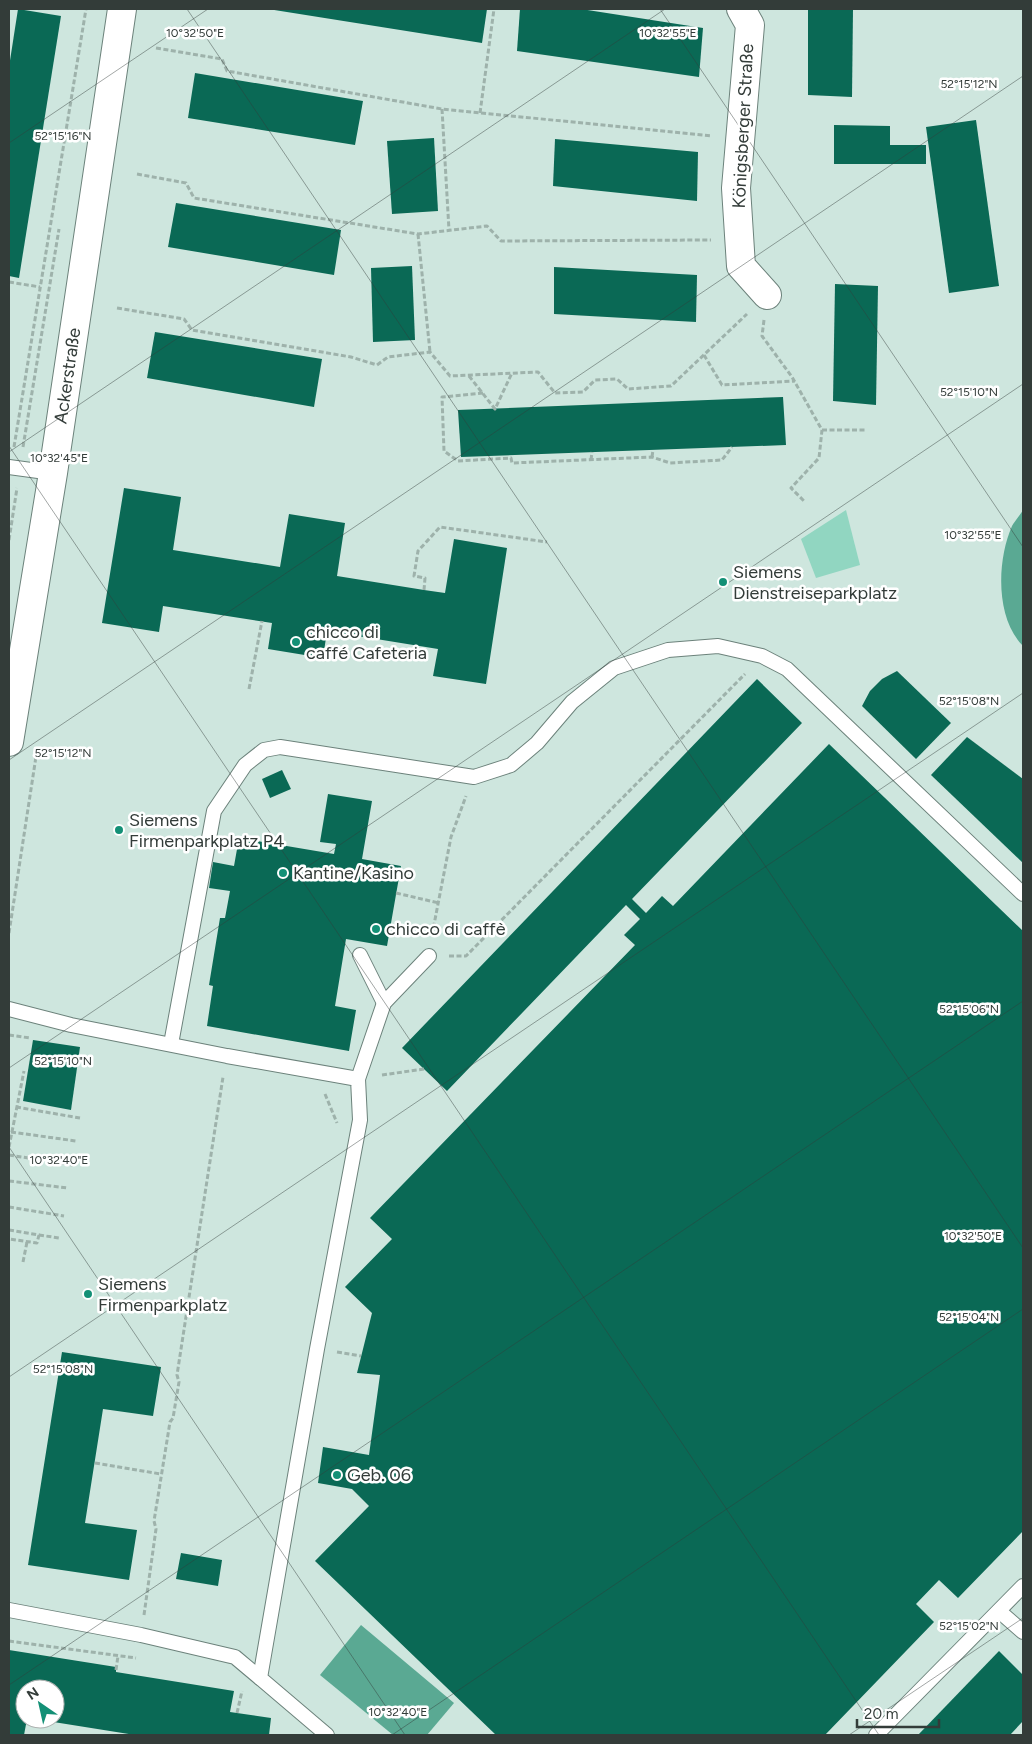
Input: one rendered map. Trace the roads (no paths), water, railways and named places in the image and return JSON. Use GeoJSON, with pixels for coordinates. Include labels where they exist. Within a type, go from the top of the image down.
{"type":"FeatureCollection","features":[{"type":"Feature","properties":{"kind":"street","name":"Ackerstraße"},"geometry":{"type":"LineString","coordinates":[[9,742],[16,645],[53,473],[122,9]]}},
{"type":"Feature","properties":{"kind":"street","name":"Königsberger Straße"},"geometry":{"type":"LineString","coordinates":[[741,9],[750,25],[736,188],[740,266],[767,295]]}},
{"type":"Feature","properties":{"kind":"lane"},"geometry":{"type":"LineString","coordinates":[[14,468],[53,473]]}},
{"type":"Feature","properties":{"kind":"lane"},"geometry":{"type":"LineString","coordinates":[[171,1044],[214,811],[245,765],[264,750],[280,747],[474,777],[511,765],[537,743],[572,702],[614,668],[668,650],[718,646],[762,656],[787,669],[1023,894]]}},
{"type":"Feature","properties":{"kind":"lane"},"geometry":{"type":"LineString","coordinates":[[360,956],[384,1003]]}},
{"type":"Feature","properties":{"kind":"lane"},"geometry":{"type":"LineString","coordinates":[[260,1678],[317,1349],[360,1120],[358,1078],[384,1003],[428,956]]}},
{"type":"Feature","properties":{"kind":"lane"},"geometry":{"type":"LineString","coordinates":[[9,1010],[71,1025],[227,1056],[358,1078]]}},
{"type":"Feature","properties":{"kind":"lane"},"geometry":{"type":"LineString","coordinates":[[876,1735],[1023,1586]]}},
{"type":"Feature","properties":{"kind":"lane"},"geometry":{"type":"LineString","coordinates":[[9,1610],[141,1635],[235,1656],[326,1735]]}},
{"type":"Feature","properties":{"kind":"lane"},"geometry":{"type":"LineString","coordinates":[[999,1611],[1023,1632]]}},
{"type":"Feature","properties":{"kind":"place","name":"Siemens Dienstreiseparkplatz"},"geometry":{"type":"Point","coordinates":[723,582]}},
{"type":"Feature","properties":{"kind":"place","name":"chicco di caffé Cafeteria"},"geometry":{"type":"Point","coordinates":[296,642]}},
{"type":"Feature","properties":{"kind":"place","name":"Siemens Firmenparkplatz P4"},"geometry":{"type":"Point","coordinates":[119,830]}},
{"type":"Feature","properties":{"kind":"place","name":"Kantine/Kasino"},"geometry":{"type":"Point","coordinates":[283,873]}},
{"type":"Feature","properties":{"kind":"place","name":"chicco di caffè"},"geometry":{"type":"Point","coordinates":[376,929]}},
{"type":"Feature","properties":{"kind":"place","name":"Siemens Firmenparkplatz"},"geometry":{"type":"Point","coordinates":[88,1294]}},
{"type":"Feature","properties":{"kind":"place","name":"Geb. 06"},"geometry":{"type":"Point","coordinates":[337,1475]}}]}
